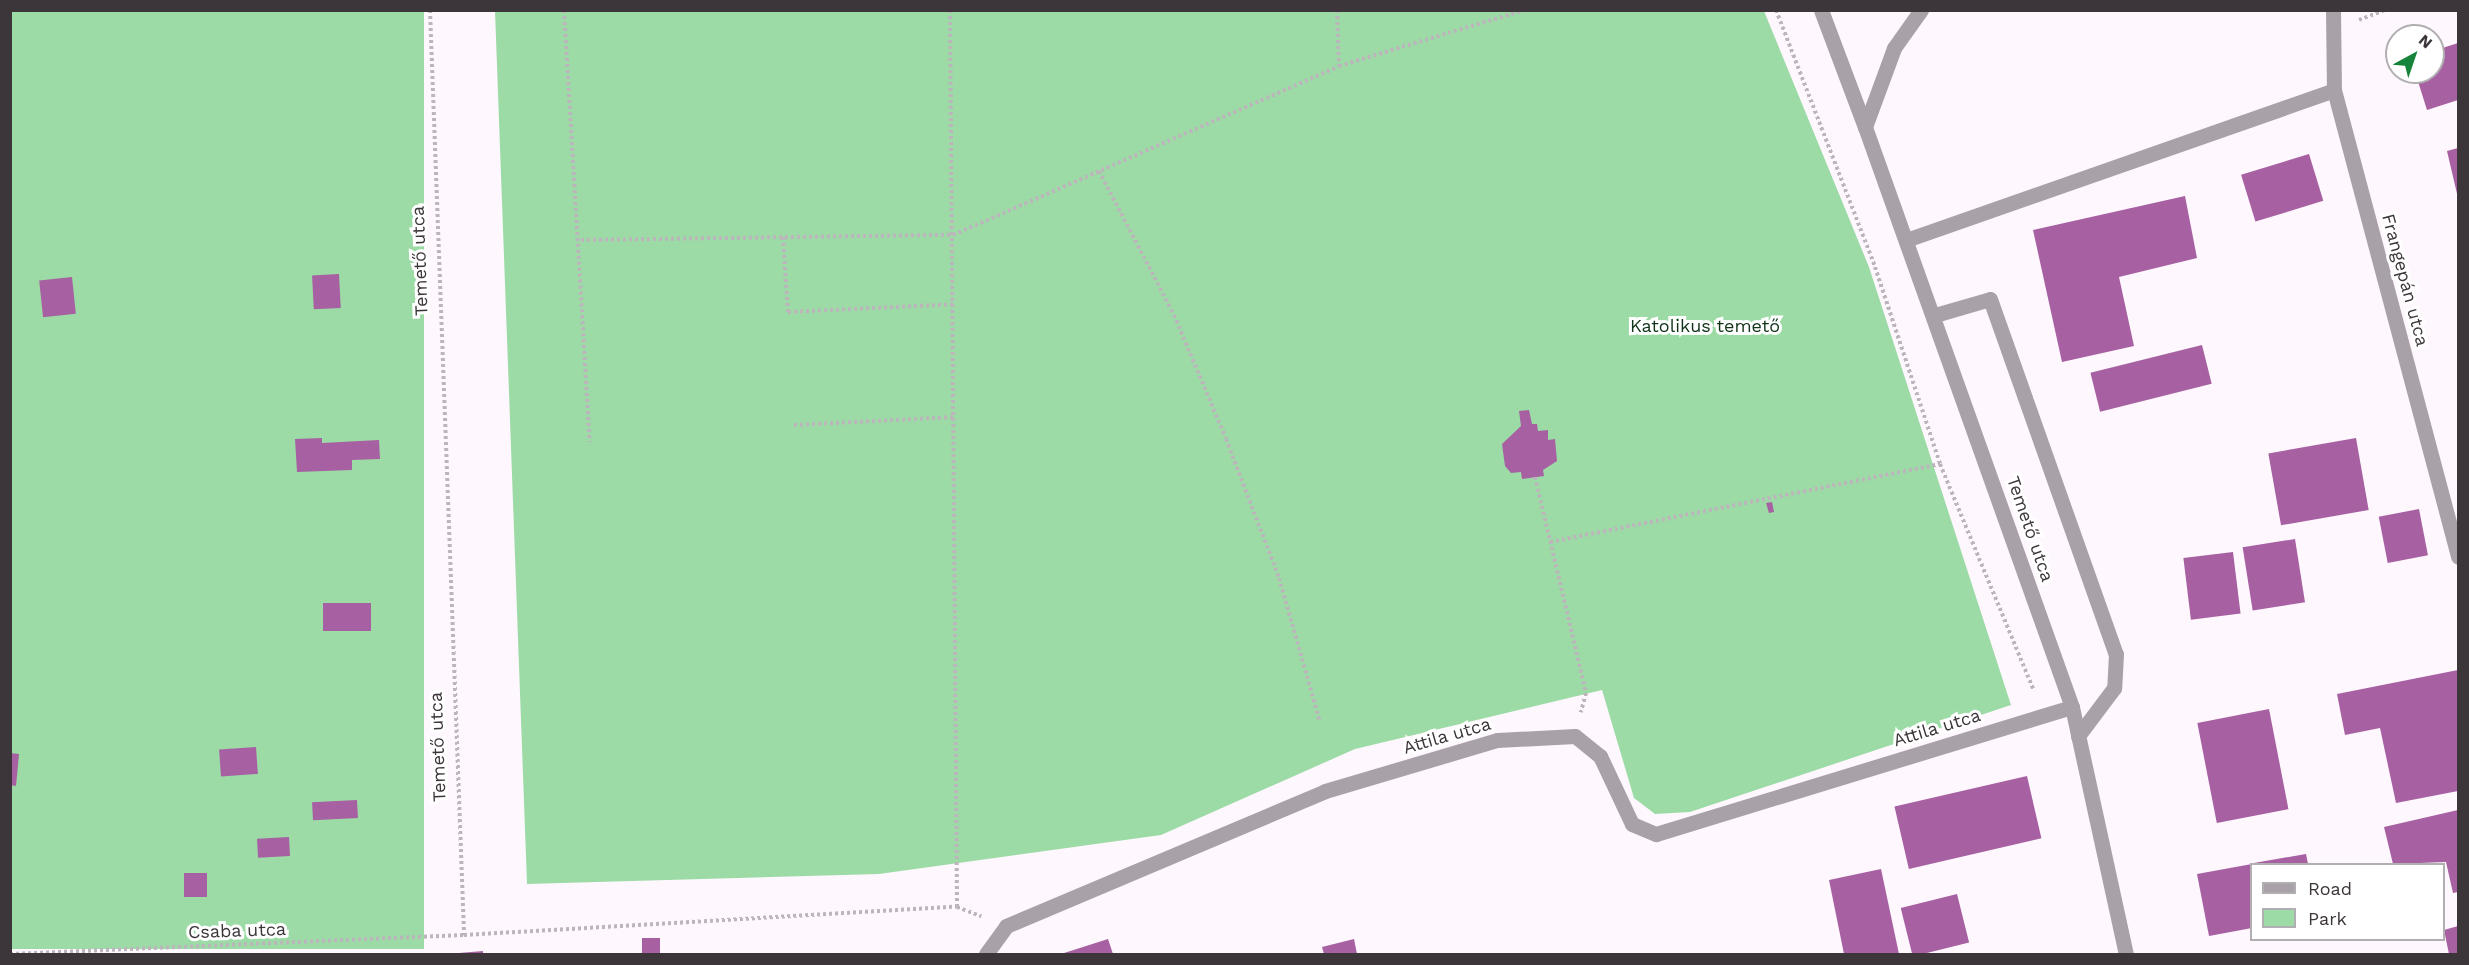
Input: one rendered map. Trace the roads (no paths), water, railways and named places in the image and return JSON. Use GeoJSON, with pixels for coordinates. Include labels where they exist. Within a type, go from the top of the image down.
{"type":"FeatureCollection","features":[{"type":"Feature","properties":{"kind":"street","name":"Temető utca"},"geometry":{"type":"LineString","coordinates":[[1821,10],[1909,239],[2072,707],[2126,954]]}},
{"type":"Feature","properties":{"kind":"street"},"geometry":{"type":"LineString","coordinates":[[1865,127],[1894,48],[1921,10]]}},
{"type":"Feature","properties":{"kind":"street","name":"Frangepán utca"},"geometry":{"type":"LineString","coordinates":[[2333,10],[2334,90],[2458,557]]}},
{"type":"Feature","properties":{"kind":"street"},"geometry":{"type":"LineString","coordinates":[[1909,239],[2194,144],[2334,90]]}},
{"type":"Feature","properties":{"kind":"street"},"geometry":{"type":"LineString","coordinates":[[1935,315],[1990,299],[2116,654],[2114,688],[2078,736]]}},
{"type":"Feature","properties":{"kind":"street","name":"Attila utca"},"geometry":{"type":"LineString","coordinates":[[986,954],[1006,926],[1325,791],[1497,740],[1575,736],[1600,756],[1632,824],[1656,834],[2072,707]]}},
{"type":"Feature","properties":{"kind":"park label","name":"Katolikus temető"},"geometry":{"type":"Point","coordinates":[1705,326]}}]}
